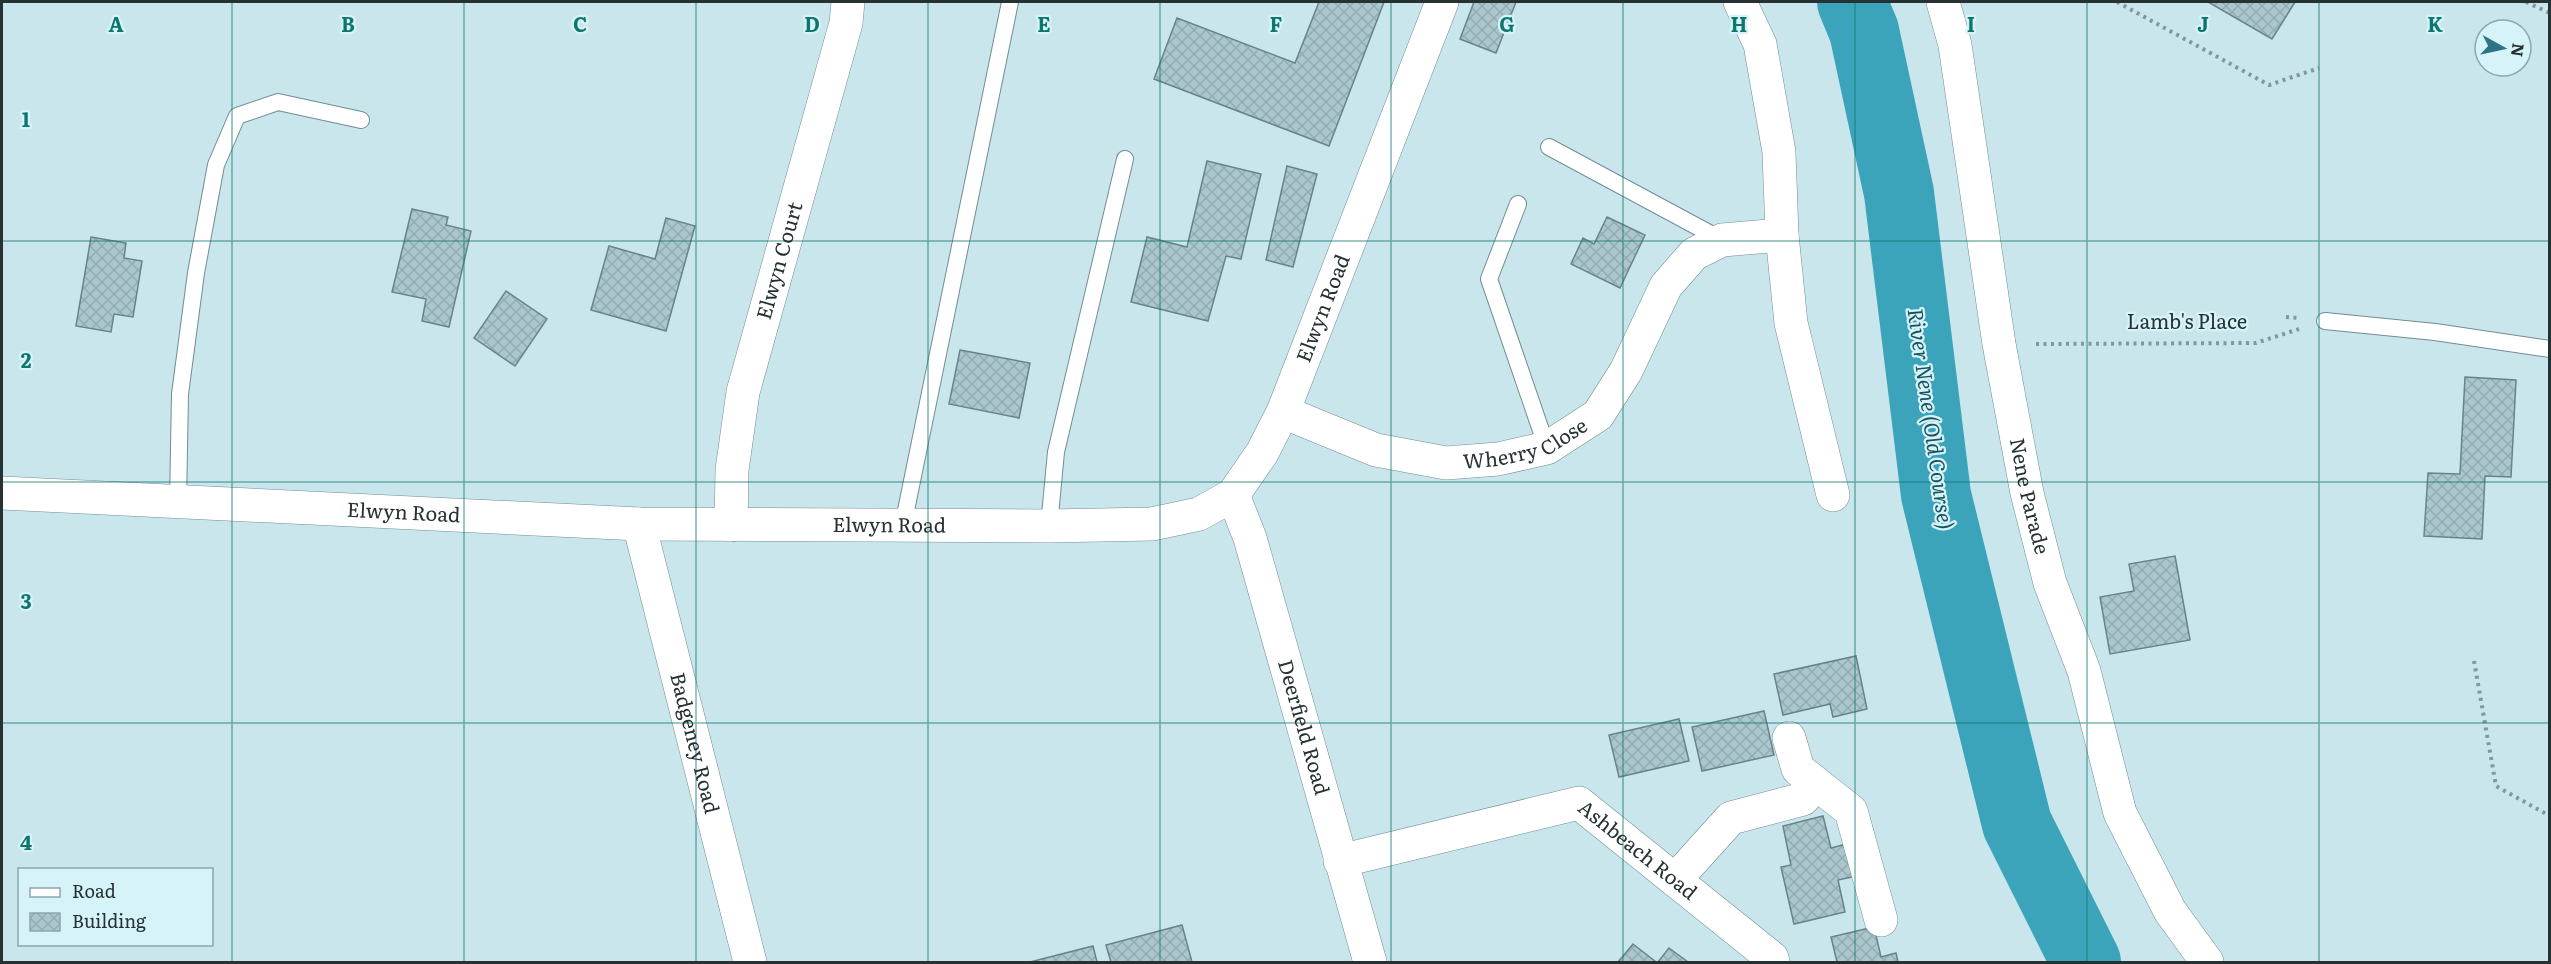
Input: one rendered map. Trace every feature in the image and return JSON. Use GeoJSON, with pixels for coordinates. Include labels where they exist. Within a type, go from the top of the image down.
{"type":"FeatureCollection","features":[{"type":"Feature","properties":{"kind":"street","name":"Elwyn Court"},"geometry":{"type":"LineString","coordinates":[[731,525],[732,470],[743,392],[846,23],[848,2]]}},
{"type":"Feature","properties":{"kind":"street","name":"Elwyn Road"},"geometry":{"type":"LineString","coordinates":[[2,493],[639,524],[1049,526],[1152,524],[1199,514],[1233,495],[1262,453],[1283,411],[1442,2]]}},
{"type":"Feature","properties":{"kind":"street"},"geometry":{"type":"LineString","coordinates":[[1740,2],[1760,44],[1779,152],[1782,235],[1791,323],[1833,495]]}},
{"type":"Feature","properties":{"kind":"street","name":"Nene Parade"},"geometry":{"type":"LineString","coordinates":[[1943,2],[1955,45],[1999,344],[2027,493],[2050,583],[2084,671],[2120,813],[2170,911],[2207,963]]}},
{"type":"Feature","properties":{"kind":"street","name":"Wherry Close"},"geometry":{"type":"LineString","coordinates":[[1283,411],[1376,450],[1446,463],[1498,459],[1547,448],[1598,415],[1626,371],[1666,286],[1694,254],[1722,240],[1782,235]]}},
{"type":"Feature","properties":{"kind":"street","name":"Deerfield Road"},"geometry":{"type":"LineString","coordinates":[[1233,495],[1250,538],[1370,963]]}},
{"type":"Feature","properties":{"kind":"street","name":"Badgeney Road"},"geometry":{"type":"LineString","coordinates":[[639,524],[750,963]]}},
{"type":"Feature","properties":{"kind":"street"},"geometry":{"type":"LineString","coordinates":[[1789,738],[1798,769],[1851,811],[1881,920]]}},
{"type":"Feature","properties":{"kind":"street"},"geometry":{"type":"LineString","coordinates":[[1675,880],[1731,818],[1803,799],[1816,784]]}},
{"type":"Feature","properties":{"kind":"street","name":"Ashbeach Road"},"geometry":{"type":"LineString","coordinates":[[1340,861],[1579,803],[1772,958],[1773,963]]}},
{"type":"Feature","properties":{"kind":"lane"},"geometry":{"type":"LineString","coordinates":[[903,525],[1010,2]]}},
{"type":"Feature","properties":{"kind":"lane"},"geometry":{"type":"LineString","coordinates":[[178,502],[180,394],[196,273],[216,165],[237,116],[278,102],[361,120]]}},
{"type":"Feature","properties":{"kind":"lane"},"geometry":{"type":"LineString","coordinates":[[1550,147],[1722,240]]}},
{"type":"Feature","properties":{"kind":"lane"},"geometry":{"type":"LineString","coordinates":[[1049,526],[1056,452],[1125,159]]}},
{"type":"Feature","properties":{"kind":"lane"},"geometry":{"type":"LineString","coordinates":[[1518,204],[1489,279],[1547,448]]}},
{"type":"Feature","properties":{"kind":"lane"},"geometry":{"type":"LineString","coordinates":[[2325,321],[2435,332],[2550,349]]}},
{"type":"Feature","properties":{"kind":"path"},"geometry":{"type":"LineString","coordinates":[[2117,2],[2269,85],[2319,68]]}},
{"type":"Feature","properties":{"kind":"path"},"geometry":{"type":"LineString","coordinates":[[2526,2],[2550,13]]}},
{"type":"Feature","properties":{"kind":"path","name":"Lamb's Place"},"geometry":{"type":"LineString","coordinates":[[1999,344],[2256,343],[2325,321]]}},
{"type":"Feature","properties":{"kind":"path"},"geometry":{"type":"LineString","coordinates":[[2474,661],[2496,786],[2550,816]]}},
{"type":"Feature","properties":{"kind":"building"},"geometry":{"type":"Polygon","coordinates":[[[1319,2],[1384,2],[1329,146],[1154,79],[1177,18],[1295,63],[1319,2]]]}},
{"type":"Feature","properties":{"kind":"building"},"geometry":{"type":"Polygon","coordinates":[[[1474,2],[1516,2],[1496,53],[1460,39],[1474,2]]]}},
{"type":"Feature","properties":{"kind":"building"},"geometry":{"type":"Polygon","coordinates":[[[2208,2],[2295,2],[2272,39],[2208,2]]]}},
{"type":"Feature","properties":{"kind":"building"},"geometry":{"type":"Polygon","coordinates":[[[1207,161],[1261,174],[1241,259],[1226,256],[1208,321],[1131,302],[1147,237],[1187,247],[1207,161]]]}},
{"type":"Feature","properties":{"kind":"building"},"geometry":{"type":"Polygon","coordinates":[[[1287,166],[1317,174],[1293,267],[1266,260],[1287,166]]]}},
{"type":"Feature","properties":{"kind":"building"},"geometry":{"type":"Polygon","coordinates":[[[412,209],[448,217],[446,225],[471,231],[449,327],[422,321],[426,299],[392,292],[412,209]]]}},
{"type":"Feature","properties":{"kind":"building"},"geometry":{"type":"Polygon","coordinates":[[[1607,217],[1645,235],[1620,288],[1571,264],[1583,238],[1594,244],[1607,217]]]}},
{"type":"Feature","properties":{"kind":"building"},"geometry":{"type":"Polygon","coordinates":[[[666,218],[695,226],[666,331],[591,310],[609,246],[655,259],[666,218]]]}},
{"type":"Feature","properties":{"kind":"building"},"geometry":{"type":"Polygon","coordinates":[[[91,237],[126,243],[124,258],[142,261],[133,317],[114,314],[111,332],[76,326],[91,237]]]}},
{"type":"Feature","properties":{"kind":"building"},"geometry":{"type":"Polygon","coordinates":[[[506,291],[547,319],[515,366],[474,338],[506,291]]]}},
{"type":"Feature","properties":{"kind":"building"},"geometry":{"type":"Polygon","coordinates":[[[960,350],[1030,363],[1019,418],[949,404],[960,350]]]}},
{"type":"Feature","properties":{"kind":"building"},"geometry":{"type":"Polygon","coordinates":[[[2465,377],[2516,380],[2511,477],[2485,476],[2482,539],[2424,536],[2428,473],[2460,474],[2465,377]]]}},
{"type":"Feature","properties":{"kind":"building"},"geometry":{"type":"Polygon","coordinates":[[[2175,556],[2190,640],[2110,654],[2100,597],[2134,591],[2129,564],[2175,556]]]}},
{"type":"Feature","properties":{"kind":"building"},"geometry":{"type":"Polygon","coordinates":[[[1856,656],[1867,709],[1833,717],[1830,704],[1783,715],[1774,674],[1856,656]]]}},
{"type":"Feature","properties":{"kind":"building"},"geometry":{"type":"Polygon","coordinates":[[[1764,711],[1774,755],[1702,771],[1692,727],[1764,711]]]}},
{"type":"Feature","properties":{"kind":"building"},"geometry":{"type":"Polygon","coordinates":[[[1679,719],[1689,761],[1619,777],[1609,735],[1679,719]]]}},
{"type":"Feature","properties":{"kind":"building"},"geometry":{"type":"Polygon","coordinates":[[[1823,816],[1831,848],[1850,843],[1857,876],[1838,880],[1845,912],[1794,924],[1781,867],[1791,865],[1783,826],[1823,816]]]}},
{"type":"Feature","properties":{"kind":"building"},"geometry":{"type":"Polygon","coordinates":[[[1182,925],[1192,962],[1111,962],[1106,945],[1182,925]]]}},
{"type":"Feature","properties":{"kind":"building"},"geometry":{"type":"Polygon","coordinates":[[[1874,927],[1881,957],[1896,953],[1898,962],[1837,962],[1831,937],[1874,927]]]}},
{"type":"Feature","properties":{"kind":"building"},"geometry":{"type":"Polygon","coordinates":[[[1633,944],[1656,962],[1618,962],[1633,944]]]}},
{"type":"Feature","properties":{"kind":"building"},"geometry":{"type":"Polygon","coordinates":[[[1093,946],[1097,962],[1030,962],[1093,946]]]}},
{"type":"Feature","properties":{"kind":"building"},"geometry":{"type":"Polygon","coordinates":[[[1669,948],[1688,962],[1658,962],[1669,948]]]}},
{"type":"Feature","properties":{"kind":"waterway","name":"River Nene (Old Course)"},"geometry":{"type":"LineString","coordinates":[[1852,2],[1864,31],[1899,193],[1936,495],[2017,824],[2086,962]]}}]}
